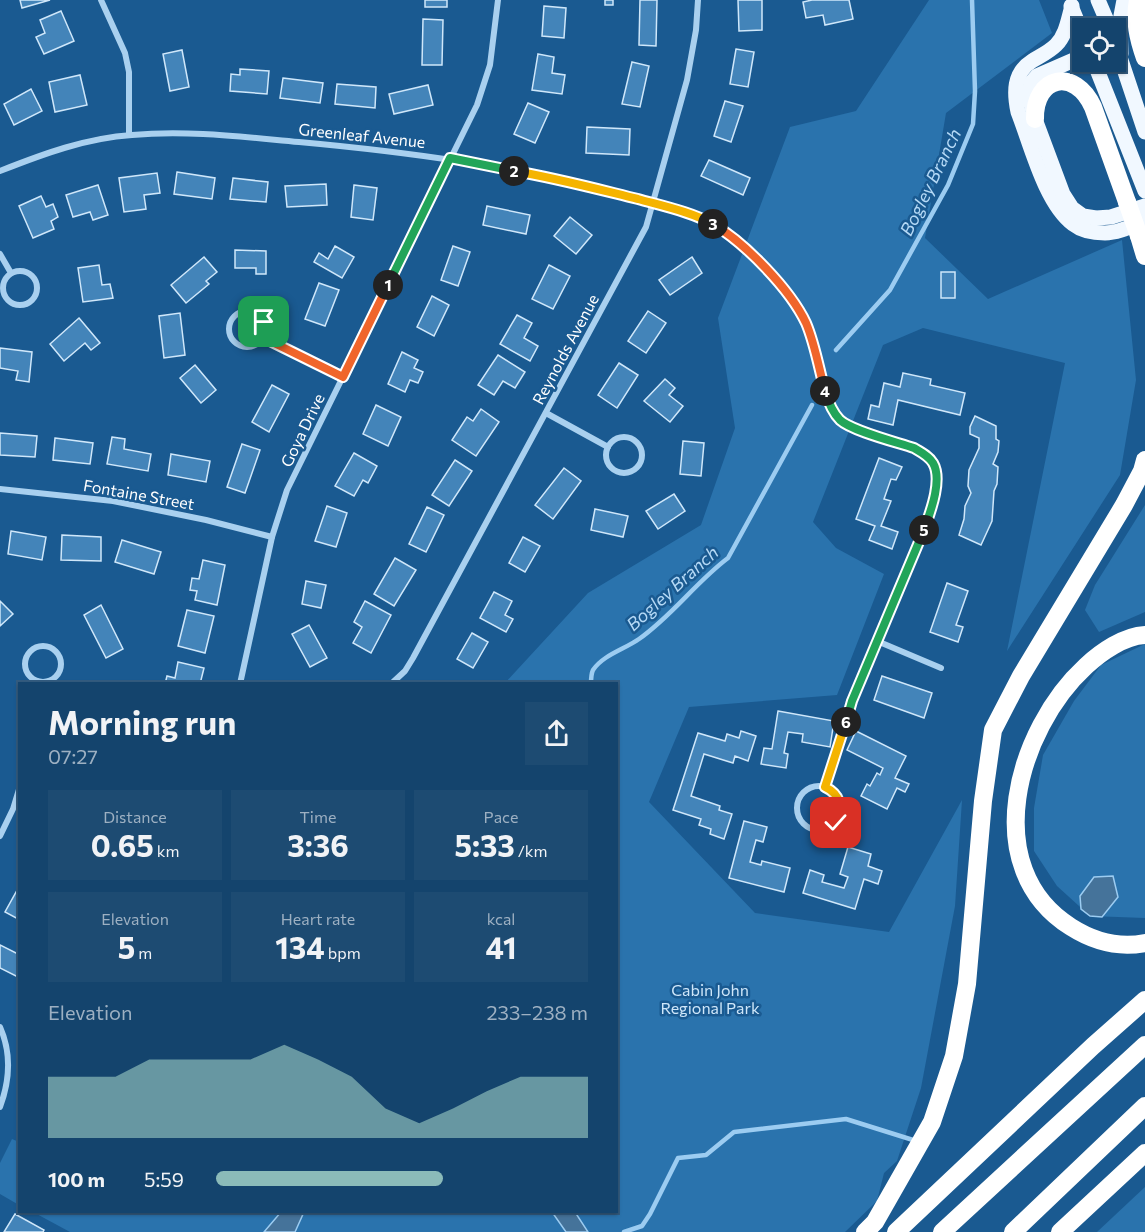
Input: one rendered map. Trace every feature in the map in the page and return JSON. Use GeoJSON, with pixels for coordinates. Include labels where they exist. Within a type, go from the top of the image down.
{"type":"FeatureCollection","features":[{"type":"Feature","properties":{"kind":"highway"},"geometry":{"type":"LineString","coordinates":[[1138,0],[1135,17],[1138,39],[1145,58]]}},
{"type":"Feature","properties":{"kind":"highway"},"geometry":{"type":"LineString","coordinates":[[1035,119],[1037,99],[1043,89],[1054,83],[1066,81],[1076,84],[1088,96],[1136,204],[1145,256]]}},
{"type":"Feature","properties":{"kind":"highway"},"geometry":{"type":"LineString","coordinates":[[865,1232],[892,1194],[932,1122],[954,1056],[968,984],[983,801],[993,730],[1021,676],[1124,505],[1142,471],[1145,459]]}},
{"type":"Feature","properties":{"kind":"highway"},"geometry":{"type":"LineString","coordinates":[[1145,635],[1138,635],[1100,653],[1071,680],[1047,714],[1032,742],[1020,780],[1015,817],[1017,847],[1027,876],[1043,905],[1084,935],[1109,943],[1145,943]]}},
{"type":"Feature","properties":{"kind":"highway"},"geometry":{"type":"LineString","coordinates":[[896,1232],[1145,1000]]}},
{"type":"Feature","properties":{"kind":"highway"},"geometry":{"type":"LineString","coordinates":[[942,1232],[1145,1045]]}},
{"type":"Feature","properties":{"kind":"highway"},"geometry":{"type":"LineString","coordinates":[[1013,1232],[1145,1106]]}},
{"type":"Feature","properties":{"kind":"highway"},"geometry":{"type":"LineString","coordinates":[[1060,1232],[1145,1153]]}},
{"type":"Feature","properties":{"kind":"main road"},"geometry":{"type":"LineString","coordinates":[[1098,0],[1106,18]]}},
{"type":"Feature","properties":{"kind":"main road"},"geometry":{"type":"LineString","coordinates":[[1121,18],[1124,0]]}},
{"type":"Feature","properties":{"kind":"main road"},"geometry":{"type":"LineString","coordinates":[[1070,3],[1076,18]]}},
{"type":"Feature","properties":{"kind":"main road"},"geometry":{"type":"LineString","coordinates":[[1070,3],[1064,34],[1056,45],[1029,63],[1016,82],[1015,97],[1018,112],[1050,196],[1075,226],[1090,232],[1107,233],[1142,229]]}},
{"type":"Feature","properties":{"kind":"main road"},"geometry":{"type":"LineString","coordinates":[[1072,60],[1037,76],[1031,83],[1029,96],[1035,119],[1063,194],[1072,208],[1083,216],[1096,218],[1111,218],[1136,204]]}},
{"type":"Feature","properties":{"kind":"main road"},"geometry":{"type":"LineString","coordinates":[[1098,72],[1145,191]]}},
{"type":"Feature","properties":{"kind":"main road"},"geometry":{"type":"LineString","coordinates":[[1125,72],[1145,132]]}},
{"type":"Feature","properties":{"kind":"street"},"geometry":{"type":"LineString","coordinates":[[101,0],[125,52],[129,72],[129,135]]}},
{"type":"Feature","properties":{"kind":"street","name":"Goya Drive"},"geometry":{"type":"LineString","coordinates":[[240,682],[272,537],[287,490],[477,105],[490,65],[498,0]]}},
{"type":"Feature","properties":{"kind":"street","name":"Reynolds Avenue"},"geometry":{"type":"LineString","coordinates":[[393,682],[413,658],[646,227],[687,80],[696,30],[698,0]]}},
{"type":"Feature","properties":{"kind":"street","name":"Greenleaf Avenue"},"geometry":{"type":"LineString","coordinates":[[0,171],[45,153],[129,135],[194,133],[230,135],[392,150],[450,158],[563,180],[651,203],[695,216],[723,230],[755,258],[788,296],[805,322],[829,404],[840,420],[847,425],[914,448],[933,463],[937,476],[933,506],[916,553],[852,701],[825,787]]}},
{"type":"Feature","properties":{"kind":"street"},"geometry":{"type":"LineString","coordinates":[[0,254],[11,273]]}},
{"type":"Feature","properties":{"kind":"street"},"geometry":{"type":"LineString","coordinates":[[16,271],[28,273],[36,282],[36,294],[28,302],[17,305],[3,294],[3,282],[11,273],[16,271]]}},
{"type":"Feature","properties":{"kind":"street"},"geometry":{"type":"LineString","coordinates":[[239,313],[256,314],[264,322],[264,338],[250,348],[239,346],[234,342],[230,332],[231,321],[239,313]]}},
{"type":"Feature","properties":{"kind":"street"},"geometry":{"type":"LineString","coordinates":[[264,338],[343,377]]}},
{"type":"Feature","properties":{"kind":"street"},"geometry":{"type":"LineString","coordinates":[[546,413],[608,447]]}},
{"type":"Feature","properties":{"kind":"street"},"geometry":{"type":"LineString","coordinates":[[629,438],[635,441],[641,452],[636,469],[624,473],[612,470],[606,459],[608,447],[617,439],[629,438]]}},
{"type":"Feature","properties":{"kind":"street","name":"Fontaine Street"},"geometry":{"type":"LineString","coordinates":[[0,489],[113,501],[206,520],[272,537]]}},
{"type":"Feature","properties":{"kind":"street"},"geometry":{"type":"LineString","coordinates":[[877,641],[941,668]]}},
{"type":"Feature","properties":{"kind":"street"},"geometry":{"type":"LineString","coordinates":[[39,682],[30,676],[25,664],[30,653],[40,647],[46,647],[57,653],[60,658],[60,671],[52,680],[44,682]]}},
{"type":"Feature","properties":{"kind":"street"},"geometry":{"type":"LineString","coordinates":[[818,786],[825,787],[839,799],[841,811],[831,827],[818,831],[801,821],[797,809],[798,802],[805,791],[818,786]]}},
{"type":"Feature","properties":{"kind":"street"},"geometry":{"type":"LineString","coordinates":[[0,836],[18,793]]}},
{"type":"Feature","properties":{"kind":"street"},"geometry":{"type":"LineString","coordinates":[[0,1027],[9,1064],[7,1084],[0,1107]]}},
{"type":"Feature","properties":{"kind":"green space","name":"Cabin John Regional Park"},"geometry":{"type":"Polygon","coordinates":[[[929,0],[1039,0],[1052,33],[946,113],[925,238],[988,299],[1122,240],[1136,380],[1120,475],[1007,651],[1065,363],[923,328],[883,345],[813,522],[836,548],[884,574],[837,695],[689,707],[649,802],[755,913],[889,932],[962,800],[955,906],[921,1088],[897,1161],[884,1173],[877,1201],[845,1232],[70,1232],[35,1213],[618,1213],[618,682],[506,682],[588,593],[701,525],[735,428],[718,318],[790,127],[856,111],[929,0]]]}},
{"type":"Feature","properties":{"kind":"green space"},"geometry":{"type":"Polygon","coordinates":[[[1145,505],[1145,612],[1099,632],[1085,610],[1095,585],[1145,505]]]}},
{"type":"Feature","properties":{"kind":"green space"},"geometry":{"type":"Polygon","coordinates":[[[1145,644],[1145,918],[1090,916],[1057,886],[1034,851],[1034,808],[1043,755],[1074,701],[1101,665],[1145,644]]]}},
{"type":"Feature","properties":{"kind":"green space"},"geometry":{"type":"Polygon","coordinates":[[[12,1139],[18,1142],[18,1204],[0,1194],[0,1163],[12,1139]]]}},
{"type":"Feature","properties":{"kind":"green space"},"geometry":{"type":"Polygon","coordinates":[[[1145,1187],[1145,1232],[1097,1232],[1145,1187]]]}},
{"type":"Feature","properties":{"kind":"shaded area"},"geometry":{"type":"Polygon","coordinates":[[[1113,876],[1118,897],[1102,917],[1090,916],[1081,909],[1080,896],[1094,877],[1113,876]]]}},
{"type":"Feature","properties":{"kind":"shaded area"},"geometry":{"type":"Polygon","coordinates":[[[280,1213],[304,1213],[295,1232],[264,1232],[280,1213]]]}},
{"type":"Feature","properties":{"kind":"shaded area"},"geometry":{"type":"Polygon","coordinates":[[[553,1213],[576,1213],[588,1232],[566,1232],[553,1213]]]}},
{"type":"Feature","properties":{"kind":"building"},"geometry":{"type":"Polygon","coordinates":[[[20,0],[50,0],[22,8],[20,0]]]}},
{"type":"Feature","properties":{"kind":"building"},"geometry":{"type":"Polygon","coordinates":[[[425,0],[447,0],[447,7],[425,7],[425,0]]]}},
{"type":"Feature","properties":{"kind":"building"},"geometry":{"type":"Polygon","coordinates":[[[605,0],[613,0],[613,5],[605,5],[605,0]]]}},
{"type":"Feature","properties":{"kind":"building"},"geometry":{"type":"Polygon","coordinates":[[[640,0],[657,0],[656,46],[639,45],[640,0]]]}},
{"type":"Feature","properties":{"kind":"building"},"geometry":{"type":"Polygon","coordinates":[[[738,0],[762,0],[762,30],[739,31],[738,0]]]}},
{"type":"Feature","properties":{"kind":"building"},"geometry":{"type":"Polygon","coordinates":[[[849,0],[853,19],[825,25],[823,15],[806,18],[803,2],[849,0]]]}},
{"type":"Feature","properties":{"kind":"building"},"geometry":{"type":"Polygon","coordinates":[[[544,6],[566,8],[564,38],[542,36],[544,6]]]}},
{"type":"Feature","properties":{"kind":"building"},"geometry":{"type":"Polygon","coordinates":[[[61,11],[74,41],[44,54],[36,37],[45,33],[40,20],[61,11]]]}},
{"type":"Feature","properties":{"kind":"building"},"geometry":{"type":"Polygon","coordinates":[[[423,19],[443,20],[442,65],[422,65],[423,19]]]}},
{"type":"Feature","properties":{"kind":"building"},"geometry":{"type":"Polygon","coordinates":[[[736,49],[754,52],[748,87],[730,84],[736,49]]]}},
{"type":"Feature","properties":{"kind":"building"},"geometry":{"type":"Polygon","coordinates":[[[182,50],[189,87],[170,91],[163,54],[182,50]]]}},
{"type":"Feature","properties":{"kind":"building"},"geometry":{"type":"Polygon","coordinates":[[[538,54],[554,57],[552,73],[565,75],[562,94],[532,90],[538,54]]]}},
{"type":"Feature","properties":{"kind":"building"},"geometry":{"type":"Polygon","coordinates":[[[632,62],[649,66],[640,107],[622,104],[632,62]]]}},
{"type":"Feature","properties":{"kind":"building"},"geometry":{"type":"Polygon","coordinates":[[[240,69],[269,71],[267,94],[230,91],[231,74],[240,75],[240,69]]]}},
{"type":"Feature","properties":{"kind":"building"},"geometry":{"type":"Polygon","coordinates":[[[80,75],[87,105],[55,112],[49,82],[80,75]]]}},
{"type":"Feature","properties":{"kind":"building"},"geometry":{"type":"Polygon","coordinates":[[[283,78],[323,83],[320,103],[280,98],[283,78]]]}},
{"type":"Feature","properties":{"kind":"building"},"geometry":{"type":"Polygon","coordinates":[[[337,84],[376,87],[375,108],[335,104],[337,84]]]}},
{"type":"Feature","properties":{"kind":"building"},"geometry":{"type":"Polygon","coordinates":[[[428,85],[433,105],[394,114],[389,94],[428,85]]]}},
{"type":"Feature","properties":{"kind":"building"},"geometry":{"type":"Polygon","coordinates":[[[31,89],[42,111],[14,125],[4,104],[31,89]]]}},
{"type":"Feature","properties":{"kind":"building"},"geometry":{"type":"Polygon","coordinates":[[[725,101],[743,106],[731,142],[714,136],[725,101]]]}},
{"type":"Feature","properties":{"kind":"building"},"geometry":{"type":"Polygon","coordinates":[[[528,103],[549,112],[535,143],[514,134],[528,103]]]}},
{"type":"Feature","properties":{"kind":"building"},"geometry":{"type":"Polygon","coordinates":[[[587,127],[630,129],[629,155],[586,153],[587,127]]]}},
{"type":"Feature","properties":{"kind":"building"},"geometry":{"type":"Polygon","coordinates":[[[709,160],[750,178],[743,195],[701,176],[709,160]]]}},
{"type":"Feature","properties":{"kind":"building"},"geometry":{"type":"Polygon","coordinates":[[[177,172],[215,178],[212,199],[174,194],[177,172]]]}},
{"type":"Feature","properties":{"kind":"building"},"geometry":{"type":"Polygon","coordinates":[[[157,173],[160,193],[144,195],[146,209],[124,212],[119,178],[157,173]]]}},
{"type":"Feature","properties":{"kind":"building"},"geometry":{"type":"Polygon","coordinates":[[[233,178],[268,182],[266,202],[230,199],[233,178]]]}},
{"type":"Feature","properties":{"kind":"building"},"geometry":{"type":"Polygon","coordinates":[[[326,184],[327,205],[287,207],[285,186],[326,184]]]}},
{"type":"Feature","properties":{"kind":"building"},"geometry":{"type":"Polygon","coordinates":[[[98,185],[108,215],[93,220],[90,212],[73,217],[66,195],[98,185]]]}},
{"type":"Feature","properties":{"kind":"building"},"geometry":{"type":"Polygon","coordinates":[[[354,185],[377,188],[373,220],[351,217],[354,185]]]}},
{"type":"Feature","properties":{"kind":"building"},"geometry":{"type":"Polygon","coordinates":[[[41,196],[46,207],[53,204],[58,217],[51,221],[54,229],[33,238],[19,206],[41,196]]]}},
{"type":"Feature","properties":{"kind":"building"},"geometry":{"type":"Polygon","coordinates":[[[487,206],[530,215],[526,234],[483,225],[487,206]]]}},
{"type":"Feature","properties":{"kind":"building"},"geometry":{"type":"Polygon","coordinates":[[[570,217],[592,235],[576,254],[554,236],[570,217]]]}},
{"type":"Feature","properties":{"kind":"building"},"geometry":{"type":"Polygon","coordinates":[[[335,246],[354,257],[342,278],[314,262],[319,253],[328,259],[335,246]]]}},
{"type":"Feature","properties":{"kind":"building"},"geometry":{"type":"Polygon","coordinates":[[[453,246],[470,252],[458,286],[441,280],[453,246]]]}},
{"type":"Feature","properties":{"kind":"building"},"geometry":{"type":"Polygon","coordinates":[[[235,250],[266,251],[266,274],[256,274],[256,268],[235,268],[235,250]]]}},
{"type":"Feature","properties":{"kind":"building"},"geometry":{"type":"Polygon","coordinates":[[[204,257],[217,272],[206,281],[209,284],[186,303],[171,285],[204,257]]]}},
{"type":"Feature","properties":{"kind":"building"},"geometry":{"type":"Polygon","coordinates":[[[692,257],[702,273],[670,295],[659,280],[692,257]]]}},
{"type":"Feature","properties":{"kind":"building"},"geometry":{"type":"Polygon","coordinates":[[[99,265],[102,285],[110,284],[113,298],[83,302],[78,268],[99,265]]]}},
{"type":"Feature","properties":{"kind":"building"},"geometry":{"type":"Polygon","coordinates":[[[549,265],[570,276],[553,309],[532,299],[549,265]]]}},
{"type":"Feature","properties":{"kind":"building"},"geometry":{"type":"Polygon","coordinates":[[[941,272],[955,272],[955,298],[941,298],[941,272]]]}},
{"type":"Feature","properties":{"kind":"building"},"geometry":{"type":"Polygon","coordinates":[[[319,283],[339,290],[325,326],[305,319],[319,283]]]}},
{"type":"Feature","properties":{"kind":"building"},"geometry":{"type":"Polygon","coordinates":[[[432,296],[449,305],[434,336],[417,327],[432,296]]]}},
{"type":"Feature","properties":{"kind":"building"},"geometry":{"type":"Polygon","coordinates":[[[648,311],[666,323],[646,353],[628,341],[648,311]]]}},
{"type":"Feature","properties":{"kind":"building"},"geometry":{"type":"Polygon","coordinates":[[[180,313],[185,355],[164,358],[159,316],[180,313]]]}},
{"type":"Feature","properties":{"kind":"building"},"geometry":{"type":"Polygon","coordinates":[[[517,315],[532,323],[524,338],[538,346],[530,361],[500,344],[517,315]]]}},
{"type":"Feature","properties":{"kind":"building"},"geometry":{"type":"Polygon","coordinates":[[[79,318],[100,343],[91,350],[85,343],[64,361],[50,344],[79,318]]]}},
{"type":"Feature","properties":{"kind":"building"},"geometry":{"type":"Polygon","coordinates":[[[0,348],[32,352],[29,382],[16,380],[18,371],[0,368],[0,348]]]}},
{"type":"Feature","properties":{"kind":"building"},"geometry":{"type":"Polygon","coordinates":[[[402,352],[418,360],[414,368],[423,372],[418,383],[410,380],[405,392],[388,384],[402,352]]]}},
{"type":"Feature","properties":{"kind":"building"},"geometry":{"type":"Polygon","coordinates":[[[498,355],[525,372],[515,388],[503,381],[494,395],[478,385],[498,355]]]}},
{"type":"Feature","properties":{"kind":"building"},"geometry":{"type":"Polygon","coordinates":[[[619,363],[638,375],[617,408],[598,395],[619,363]]]}},
{"type":"Feature","properties":{"kind":"building"},"geometry":{"type":"Polygon","coordinates":[[[195,365],[216,390],[201,403],[180,378],[195,365]]]}},
{"type":"Feature","properties":{"kind":"building"},"geometry":{"type":"Polygon","coordinates":[[[903,373],[931,379],[930,385],[965,393],[960,415],[898,400],[893,425],[868,419],[871,405],[879,407],[884,383],[900,387],[903,373]]]}},
{"type":"Feature","properties":{"kind":"building"},"geometry":{"type":"Polygon","coordinates":[[[665,379],[675,388],[669,395],[683,406],[670,422],[644,401],[665,379]]]}},
{"type":"Feature","properties":{"kind":"building"},"geometry":{"type":"Polygon","coordinates":[[[272,385],[289,394],[269,432],[252,422],[272,385]]]}},
{"type":"Feature","properties":{"kind":"building"},"geometry":{"type":"Polygon","coordinates":[[[376,405],[401,417],[388,446],[363,434],[376,405]]]}},
{"type":"Feature","properties":{"kind":"building"},"geometry":{"type":"Polygon","coordinates":[[[481,409],[499,422],[476,456],[452,440],[467,417],[473,421],[481,409]]]}},
{"type":"Feature","properties":{"kind":"building"},"geometry":{"type":"Polygon","coordinates":[[[975,416],[996,426],[996,439],[999,441],[998,452],[993,464],[998,467],[992,521],[981,545],[959,535],[965,506],[971,493],[968,486],[969,470],[979,448],[979,438],[970,434],[970,427],[975,416]]]}},
{"type":"Feature","properties":{"kind":"building"},"geometry":{"type":"Polygon","coordinates":[[[0,433],[37,436],[35,457],[0,455],[0,433]]]}},
{"type":"Feature","properties":{"kind":"building"},"geometry":{"type":"Polygon","coordinates":[[[112,437],[125,439],[124,449],[151,454],[148,471],[107,464],[112,437]]]}},
{"type":"Feature","properties":{"kind":"building"},"geometry":{"type":"Polygon","coordinates":[[[55,438],[93,443],[90,464],[53,460],[55,438]]]}},
{"type":"Feature","properties":{"kind":"building"},"geometry":{"type":"Polygon","coordinates":[[[683,441],[704,443],[701,476],[680,474],[683,441]]]}},
{"type":"Feature","properties":{"kind":"building"},"geometry":{"type":"Polygon","coordinates":[[[242,444],[260,450],[245,493],[227,487],[242,444]]]}},
{"type":"Feature","properties":{"kind":"building"},"geometry":{"type":"Polygon","coordinates":[[[354,453],[377,466],[368,483],[363,480],[354,496],[335,486],[354,453]]]}},
{"type":"Feature","properties":{"kind":"building"},"geometry":{"type":"Polygon","coordinates":[[[171,454],[210,461],[206,482],[168,475],[171,454]]]}},
{"type":"Feature","properties":{"kind":"building"},"geometry":{"type":"Polygon","coordinates":[[[879,458],[902,467],[896,480],[891,479],[884,499],[891,501],[881,526],[898,532],[892,549],[869,540],[875,526],[856,519],[879,458]]]}},
{"type":"Feature","properties":{"kind":"building"},"geometry":{"type":"Polygon","coordinates":[[[455,460],[472,471],[449,506],[432,495],[455,460]]]}},
{"type":"Feature","properties":{"kind":"building"},"geometry":{"type":"Polygon","coordinates":[[[564,468],[581,481],[553,519],[535,505],[564,468]]]}},
{"type":"Feature","properties":{"kind":"building"},"geometry":{"type":"Polygon","coordinates":[[[674,494],[685,511],[658,529],[646,511],[674,494]]]}},
{"type":"Feature","properties":{"kind":"building"},"geometry":{"type":"Polygon","coordinates":[[[327,506],[347,513],[336,547],[315,541],[327,506]]]}},
{"type":"Feature","properties":{"kind":"building"},"geometry":{"type":"Polygon","coordinates":[[[427,507],[444,515],[426,552],[409,544],[427,507]]]}},
{"type":"Feature","properties":{"kind":"building"},"geometry":{"type":"Polygon","coordinates":[[[595,509],[628,516],[623,537],[591,530],[595,509]]]}},
{"type":"Feature","properties":{"kind":"building"},"geometry":{"type":"Polygon","coordinates":[[[11,531],[46,537],[42,560],[8,554],[11,531]]]}},
{"type":"Feature","properties":{"kind":"building"},"geometry":{"type":"Polygon","coordinates":[[[62,535],[101,537],[101,561],[61,560],[62,535]]]}},
{"type":"Feature","properties":{"kind":"building"},"geometry":{"type":"Polygon","coordinates":[[[523,537],[540,546],[525,572],[509,563],[523,537]]]}},
{"type":"Feature","properties":{"kind":"building"},"geometry":{"type":"Polygon","coordinates":[[[122,540],[161,552],[154,574],[115,562],[122,540]]]}},
{"type":"Feature","properties":{"kind":"building"},"geometry":{"type":"Polygon","coordinates":[[[395,558],[416,570],[394,606],[374,594],[395,558]]]}},
{"type":"Feature","properties":{"kind":"building"},"geometry":{"type":"Polygon","coordinates":[[[203,560],[225,565],[217,605],[195,600],[197,591],[190,590],[192,578],[199,579],[203,560]]]}},
{"type":"Feature","properties":{"kind":"building"},"geometry":{"type":"Polygon","coordinates":[[[306,581],[326,585],[321,608],[302,604],[306,581]]]}},
{"type":"Feature","properties":{"kind":"building"},"geometry":{"type":"Polygon","coordinates":[[[947,583],[968,591],[956,625],[963,627],[958,642],[930,632],[947,583]]]}},
{"type":"Feature","properties":{"kind":"building"},"geometry":{"type":"Polygon","coordinates":[[[494,592],[512,601],[505,615],[513,619],[506,632],[480,618],[494,592]]]}},
{"type":"Feature","properties":{"kind":"building"},"geometry":{"type":"Polygon","coordinates":[[[0,601],[13,614],[0,626],[0,601]]]}},
{"type":"Feature","properties":{"kind":"building"},"geometry":{"type":"Polygon","coordinates":[[[365,601],[391,615],[371,653],[353,643],[362,627],[354,622],[365,601]]]}},
{"type":"Feature","properties":{"kind":"building"},"geometry":{"type":"Polygon","coordinates":[[[101,605],[123,649],[106,658],[84,615],[101,605]]]}},
{"type":"Feature","properties":{"kind":"building"},"geometry":{"type":"Polygon","coordinates":[[[187,610],[214,616],[205,653],[178,646],[187,610]]]}},
{"type":"Feature","properties":{"kind":"building"},"geometry":{"type":"Polygon","coordinates":[[[309,625],[327,658],[310,667],[292,634],[309,625]]]}},
{"type":"Feature","properties":{"kind":"building"},"geometry":{"type":"Polygon","coordinates":[[[472,633],[488,642],[473,668],[457,659],[472,633]]]}},
{"type":"Feature","properties":{"kind":"building"},"geometry":{"type":"Polygon","coordinates":[[[178,662],[204,668],[200,682],[166,682],[167,676],[175,678],[178,662]]]}},
{"type":"Feature","properties":{"kind":"building"},"geometry":{"type":"Polygon","coordinates":[[[882,676],[932,693],[924,718],[874,700],[882,676]]]}},
{"type":"Feature","properties":{"kind":"building"},"geometry":{"type":"Polygon","coordinates":[[[778,711],[834,721],[830,747],[802,742],[803,734],[788,732],[784,753],[788,754],[786,768],[761,764],[764,748],[772,749],[778,711]]]}},
{"type":"Feature","properties":{"kind":"building"},"geometry":{"type":"Polygon","coordinates":[[[741,731],[756,736],[748,761],[735,756],[733,763],[704,754],[691,796],[720,806],[719,810],[732,814],[724,839],[710,834],[711,829],[699,825],[701,819],[673,810],[698,733],[725,741],[727,734],[739,738],[741,731]]]}},
{"type":"Feature","properties":{"kind":"building"},"geometry":{"type":"Polygon","coordinates":[[[856,731],[906,756],[895,778],[909,784],[905,792],[897,788],[887,809],[861,796],[867,784],[870,786],[877,773],[880,775],[883,768],[847,750],[856,731]]]}},
{"type":"Feature","properties":{"kind":"building"},"geometry":{"type":"Polygon","coordinates":[[[744,821],[767,827],[763,842],[756,840],[750,862],[761,865],[762,861],[790,868],[784,892],[729,878],[744,821]]]}},
{"type":"Feature","properties":{"kind":"building"},"geometry":{"type":"Polygon","coordinates":[[[848,847],[871,854],[868,866],[882,871],[878,884],[864,879],[855,909],[803,893],[810,870],[824,875],[822,882],[844,888],[848,877],[840,874],[848,847]]]}},
{"type":"Feature","properties":{"kind":"building"},"geometry":{"type":"Polygon","coordinates":[[[18,889],[18,919],[5,912],[18,889]]]}},
{"type":"Feature","properties":{"kind":"building"},"geometry":{"type":"Polygon","coordinates":[[[0,945],[18,954],[18,977],[0,968],[0,945]]]}},
{"type":"Feature","properties":{"kind":"building"},"geometry":{"type":"Polygon","coordinates":[[[15,1214],[44,1230],[43,1232],[4,1232],[15,1214]]]}},
{"type":"Feature","properties":{"kind":"waterway","name":"Bogley Branch"},"geometry":{"type":"LineString","coordinates":[[836,350],[890,290],[948,185],[973,124],[975,91],[972,0]]}},
{"type":"Feature","properties":{"kind":"waterway","name":"Bogley Branch"},"geometry":{"type":"LineString","coordinates":[[591,682],[592,672],[597,665],[651,630],[728,558],[812,405]]}},
{"type":"Feature","properties":{"kind":"waterway"},"geometry":{"type":"LineString","coordinates":[[624,1232],[642,1226],[678,1158],[706,1155],[734,1132],[846,1119],[913,1140]]}},
{"type":"Feature","properties":{"kind":"route"},"geometry":{"type":"LineString","coordinates":[[264,322],[264,338],[343,377],[450,158],[563,180],[695,216],[710,222],[741,244],[799,311],[810,333],[829,404],[840,420],[847,425],[914,448],[933,463],[937,476],[933,506],[916,553],[852,701],[825,787],[835,794],[841,805],[836,823]]}}]}
